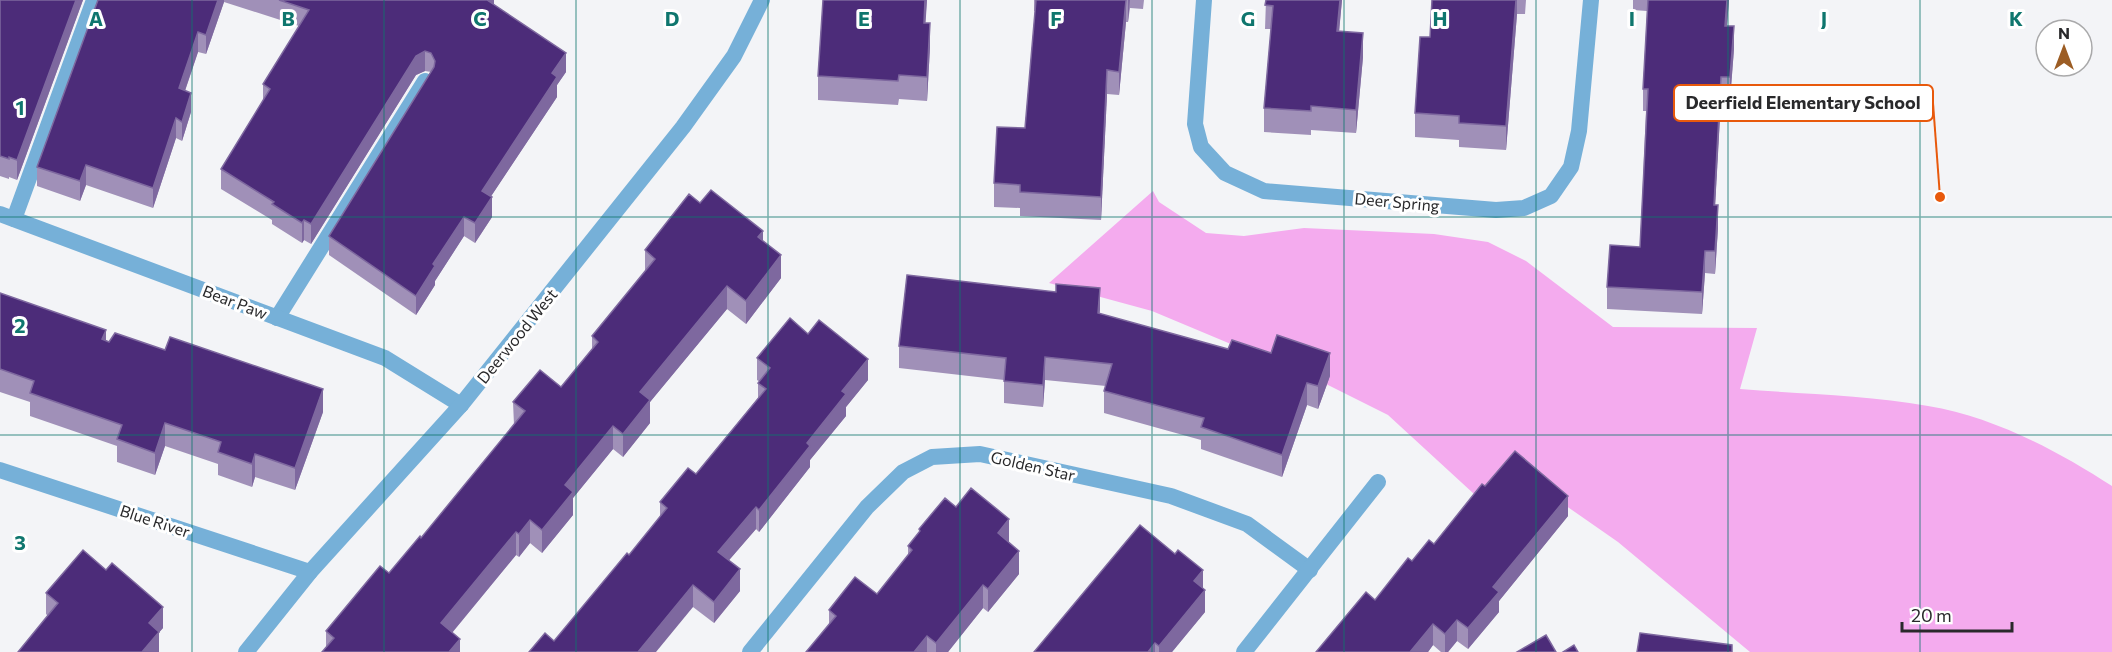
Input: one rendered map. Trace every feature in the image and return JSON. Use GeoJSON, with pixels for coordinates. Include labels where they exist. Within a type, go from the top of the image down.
{"type":"FeatureCollection","features":[{"type":"Feature","properties":{"kind":"street"},"geometry":{"type":"LineString","coordinates":[[7,217],[94,0]]}},
{"type":"Feature","properties":{"kind":"street","name":"Deerwood West"},"geometry":{"type":"LineString","coordinates":[[246,652],[310,572],[461,405],[683,127],[734,56],[762,0]]}},
{"type":"Feature","properties":{"kind":"street","name":"Deer Spring"},"geometry":{"type":"LineString","coordinates":[[1204,0],[1195,124],[1201,147],[1225,173],[1264,191],[1496,210],[1524,208],[1551,196],[1571,167],[1579,131],[1591,0]]}},
{"type":"Feature","properties":{"kind":"street"},"geometry":{"type":"LineString","coordinates":[[277,318],[425,81]]}},
{"type":"Feature","properties":{"kind":"street","name":"Bear Paw"},"geometry":{"type":"LineString","coordinates":[[7,217],[385,358],[461,405]]}},
{"type":"Feature","properties":{"kind":"street","name":"Golden Star"},"geometry":{"type":"LineString","coordinates":[[750,652],[867,507],[903,472],[932,457],[980,454],[1171,496],[1247,524],[1310,570]]}},
{"type":"Feature","properties":{"kind":"street","name":"Blue River"},"geometry":{"type":"LineString","coordinates":[[0,470],[310,572]]}},
{"type":"Feature","properties":{"kind":"street"},"geometry":{"type":"LineString","coordinates":[[1244,652],[1378,482]]}},
{"type":"Feature","properties":{"kind":"shaded area"},"geometry":{"type":"Polygon","coordinates":[[[1153,191],[1159,202],[1206,233],[1244,236],[1304,228],[1434,234],[1488,242],[1526,261],[1613,327],[1757,328],[1740,389],[1858,397],[1928,406],[1977,418],[2047,448],[2112,486],[2112,652],[1750,652],[1618,542],[1516,471],[1486,505],[1388,415],[1326,384],[1152,311],[1049,283],[1153,191]]]}},
{"type":"Feature","properties":{"kind":"building"},"geometry":{"type":"Polygon","coordinates":[[[0,0],[76,0],[17,160],[0,156],[0,0]]]}},
{"type":"Feature","properties":{"kind":"building"},"geometry":{"type":"Polygon","coordinates":[[[98,0],[218,0],[206,35],[198,32],[179,88],[191,93],[182,122],[176,118],[153,188],[86,165],[80,181],[37,167],[98,0]]]}},
{"type":"Feature","properties":{"kind":"building"},"geometry":{"type":"Polygon","coordinates":[[[279,0],[487,0],[566,53],[552,73],[557,77],[482,191],[492,197],[475,223],[464,217],[433,264],[435,266],[416,296],[329,236],[434,67],[435,61],[431,53],[425,51],[416,56],[311,224],[304,220],[302,223],[272,204],[274,202],[221,169],[270,89],[263,84],[309,10],[279,0]]]}},
{"type":"Feature","properties":{"kind":"building"},"geometry":{"type":"Polygon","coordinates":[[[823,0],[925,0],[924,23],[930,23],[927,77],[899,75],[898,81],[818,76],[823,0]]]}},
{"type":"Feature","properties":{"kind":"building"},"geometry":{"type":"Polygon","coordinates":[[[1036,0],[1126,0],[1119,72],[1107,70],[1101,197],[1020,192],[1020,185],[994,183],[997,127],[1025,128],[1036,0]]]}},
{"type":"Feature","properties":{"kind":"building"},"geometry":{"type":"Polygon","coordinates":[[[1266,0],[1340,0],[1337,31],[1363,33],[1356,110],[1311,106],[1311,111],[1264,108],[1273,6],[1265,5],[1266,0]]]}},
{"type":"Feature","properties":{"kind":"building"},"geometry":{"type":"Polygon","coordinates":[[[1432,0],[1516,0],[1506,126],[1459,123],[1459,116],[1415,113],[1420,37],[1430,37],[1432,0]]]}},
{"type":"Feature","properties":{"kind":"building"},"geometry":{"type":"Polygon","coordinates":[[[1648,0],[1727,0],[1725,26],[1734,26],[1730,77],[1721,77],[1714,205],[1718,205],[1715,251],[1705,251],[1702,292],[1607,287],[1610,245],[1640,247],[1648,89],[1643,89],[1648,0]]]}},
{"type":"Feature","properties":{"kind":"building"},"geometry":{"type":"Polygon","coordinates":[[[711,190],[763,231],[758,237],[781,255],[746,301],[727,286],[640,392],[650,400],[623,434],[613,426],[565,485],[573,492],[542,530],[530,520],[519,534],[516,532],[441,623],[460,639],[449,652],[322,652],[334,638],[326,631],[380,566],[389,573],[420,536],[421,538],[525,411],[513,402],[540,370],[561,387],[598,342],[592,336],[655,259],[645,250],[689,194],[700,203],[711,190]]]}},
{"type":"Feature","properties":{"kind":"building"},"geometry":{"type":"Polygon","coordinates":[[[907,275],[1056,292],[1056,284],[1100,288],[1098,313],[1228,349],[1232,340],[1271,353],[1277,335],[1330,353],[1318,386],[1307,383],[1282,455],[1201,427],[1204,418],[1104,391],[1112,364],[1045,357],[1043,385],[1004,381],[1006,358],[899,346],[907,275]]]}},
{"type":"Feature","properties":{"kind":"building"},"geometry":{"type":"Polygon","coordinates":[[[0,293],[106,330],[102,339],[109,342],[115,333],[165,350],[170,337],[323,389],[295,468],[255,454],[252,464],[218,452],[221,442],[165,423],[155,453],[117,439],[122,425],[30,393],[34,381],[0,369],[0,293]]]}},
{"type":"Feature","properties":{"kind":"building"},"geometry":{"type":"Polygon","coordinates":[[[790,318],[808,334],[819,320],[868,359],[842,391],[846,394],[807,443],[810,446],[759,510],[756,507],[718,552],[740,569],[714,602],[693,585],[638,652],[529,652],[545,633],[554,641],[667,508],[660,502],[688,468],[696,474],[766,389],[758,383],[770,368],[757,358],[790,318]]]}},
{"type":"Feature","properties":{"kind":"building"},"geometry":{"type":"Polygon","coordinates":[[[1515,451],[1568,496],[1493,587],[1499,592],[1468,628],[1457,620],[1445,634],[1433,624],[1410,652],[1316,652],[1366,592],[1375,600],[1408,558],[1412,561],[1429,540],[1434,544],[1482,484],[1485,486],[1515,451]]]}},
{"type":"Feature","properties":{"kind":"building"},"geometry":{"type":"Polygon","coordinates":[[[971,488],[1009,519],[998,533],[1019,551],[988,589],[983,585],[936,643],[927,636],[914,652],[806,652],[836,616],[829,610],[855,577],[877,594],[912,550],[908,546],[920,531],[919,529],[945,498],[956,507],[971,488]]]}},
{"type":"Feature","properties":{"kind":"building"},"geometry":{"type":"Polygon","coordinates":[[[1140,525],[1175,554],[1178,550],[1203,570],[1194,581],[1205,590],[1159,646],[1155,643],[1148,652],[1034,652],[1140,525]]]}},
{"type":"Feature","properties":{"kind":"building"},"geometry":{"type":"Polygon","coordinates":[[[83,550],[106,570],[112,563],[163,607],[149,623],[159,632],[142,652],[18,652],[58,603],[46,593],[83,550]]]}},
{"type":"Feature","properties":{"kind":"building"},"geometry":{"type":"Polygon","coordinates":[[[1640,633],[1732,645],[1732,652],[1637,652],[1640,633]]]}},
{"type":"Feature","properties":{"kind":"building"},"geometry":{"type":"Polygon","coordinates":[[[1546,635],[1556,652],[1517,652],[1546,635]]]}},
{"type":"Feature","properties":{"kind":"building"},"geometry":{"type":"Polygon","coordinates":[[[1574,645],[1578,652],[1563,652],[1574,645]]]}},
{"type":"Feature","properties":{"kind":"place","name":"Deerfield Elementary School"},"geometry":{"type":"Point","coordinates":[1940,197]}}]}
